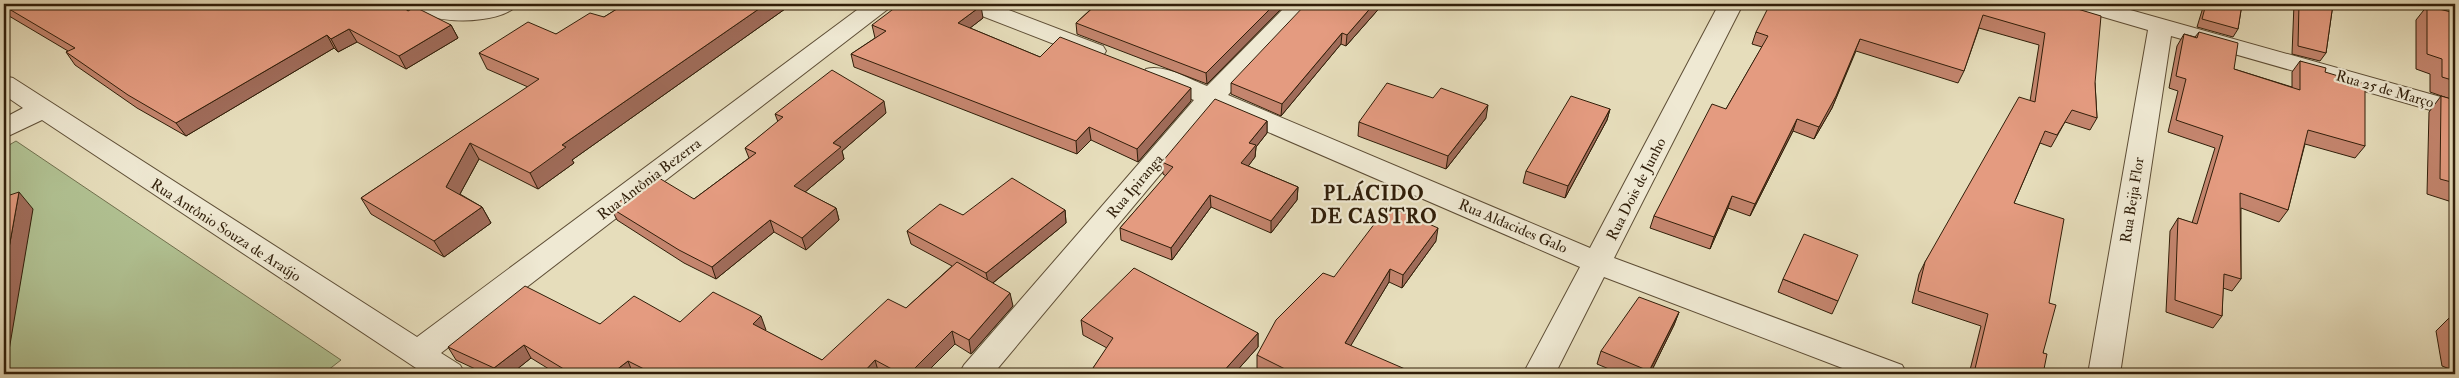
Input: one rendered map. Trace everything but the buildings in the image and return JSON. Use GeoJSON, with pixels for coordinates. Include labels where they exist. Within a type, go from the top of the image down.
{"type":"FeatureCollection","features":[{"type":"Feature","properties":{"kind":"street"},"geometry":{"type":"LineString","coordinates":[[421,4],[449,14],[473,15],[506,4]]}},
{"type":"Feature","properties":{"kind":"street","name":"Rua Antônia Bezerra"},"geometry":{"type":"LineString","coordinates":[[417,354],[880,4]]}},
{"type":"Feature","properties":{"kind":"street","name":"Rua Aldacides Galo"},"geometry":{"type":"LineString","coordinates":[[972,4],[1211,97],[1598,263],[1891,374]]}},
{"type":"Feature","properties":{"kind":"street","name":"Rua Ipiranga"},"geometry":{"type":"LineString","coordinates":[[975,374],[1211,97],[1301,4]]}},
{"type":"Feature","properties":{"kind":"street","name":"Rua Dois de Junho"},"geometry":{"type":"LineString","coordinates":[[1539,374],[1731,4]]}},
{"type":"Feature","properties":{"kind":"street","name":"Rua 25 de Março"},"geometry":{"type":"LineString","coordinates":[[2084,4],[2455,109]]}},
{"type":"Feature","properties":{"kind":"street","name":"Rua Beija Flor"},"geometry":{"type":"LineString","coordinates":[[2104,374],[2161,26]]}},
{"type":"Feature","properties":{"kind":"street","name":"Rua Antônio Souza de Araújo"},"geometry":{"type":"LineString","coordinates":[[4,84],[41,110],[449,374]]}},
{"type":"Feature","properties":{"kind":"street"},"geometry":{"type":"LineString","coordinates":[[4,129],[41,110]]}},
{"type":"Feature","properties":{"kind":"green space"},"geometry":{"type":"Polygon","coordinates":[[[16,141],[341,360],[323,374],[4,374],[4,148],[16,141]]]}},
{"type":"Feature","properties":{"kind":"district","name":"PLÁCIDO DE CASTRO"},"geometry":{"type":"Point","coordinates":[1374,204]}}]}
